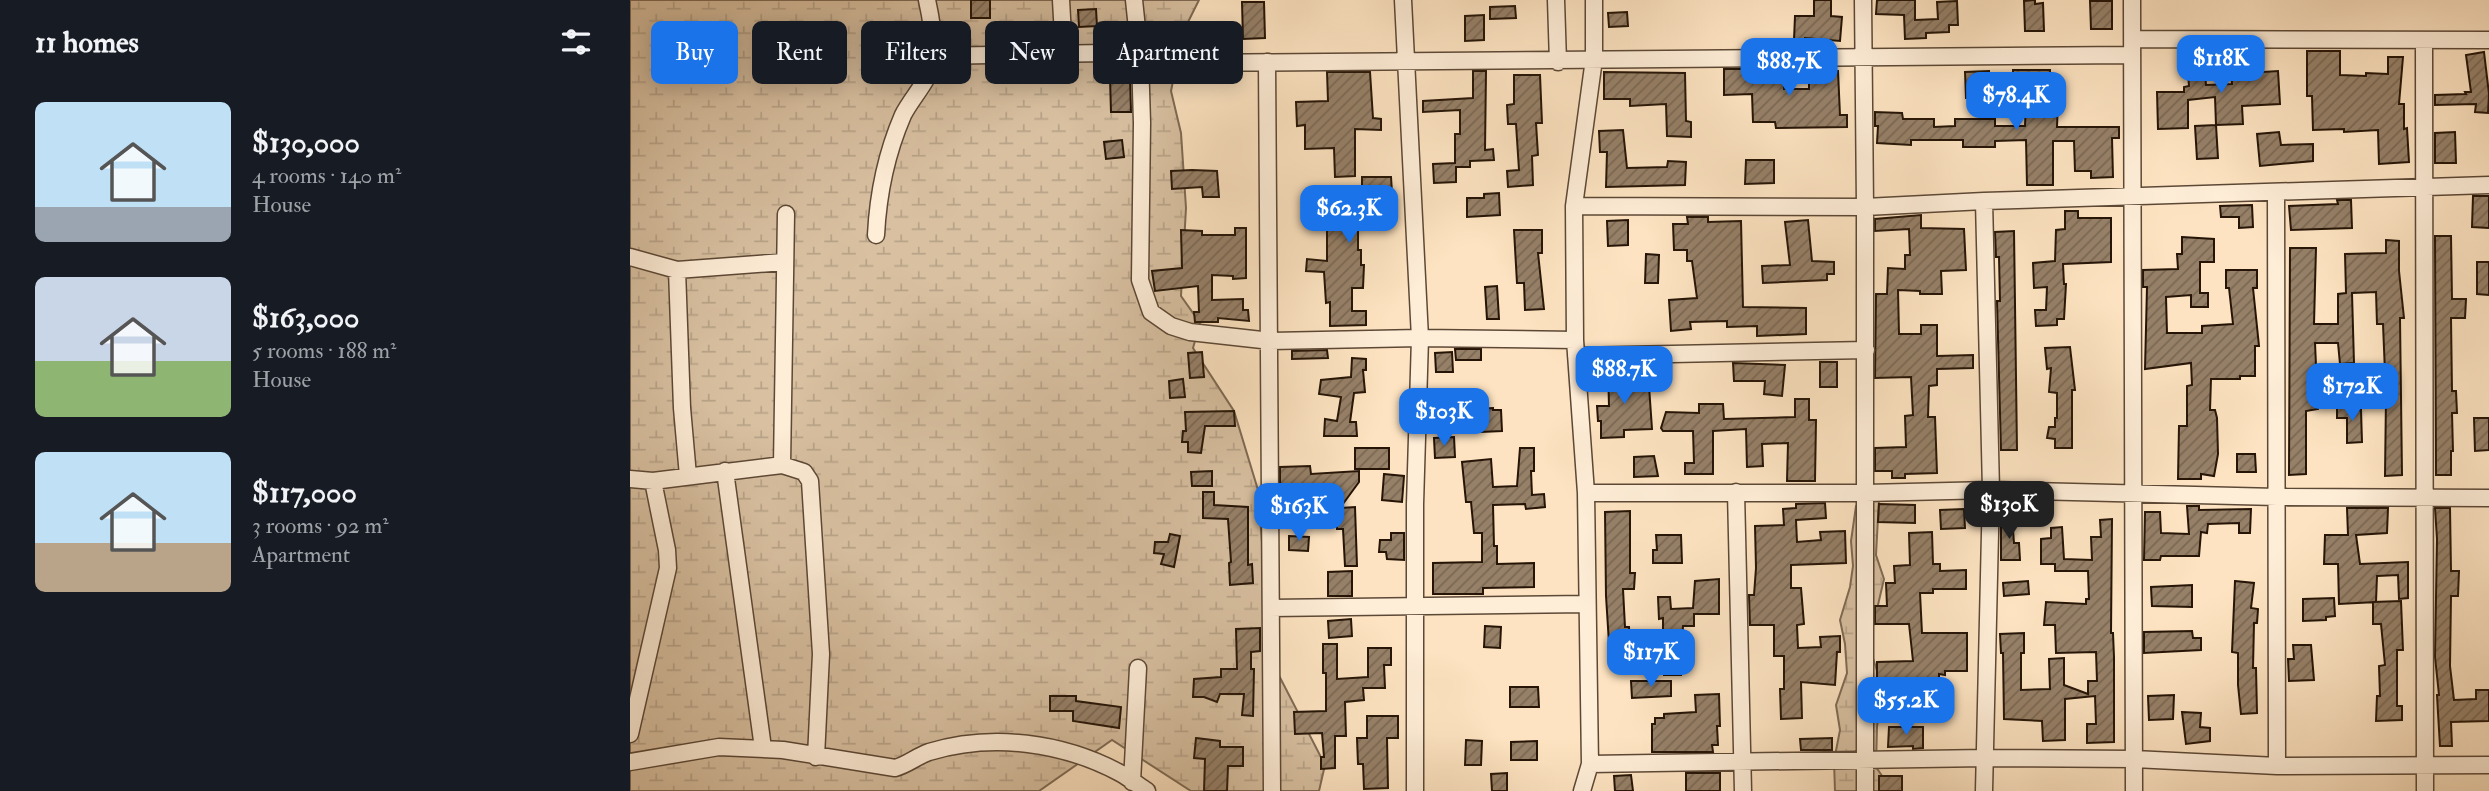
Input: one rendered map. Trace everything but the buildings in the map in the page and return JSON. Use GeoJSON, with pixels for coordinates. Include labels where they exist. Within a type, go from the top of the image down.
{"type":"FeatureCollection","features":[{"type":"Feature","properties":{"kind":"street"},"geometry":{"type":"LineString","coordinates":[[927,0],[930,21]]}},
{"type":"Feature","properties":{"kind":"street"},"geometry":{"type":"LineString","coordinates":[[1061,0],[1062,21]]}},
{"type":"Feature","properties":{"kind":"street"},"geometry":{"type":"LineString","coordinates":[[1134,0],[1136,21]]}},
{"type":"Feature","properties":{"kind":"street"},"geometry":{"type":"LineString","coordinates":[[1403,0],[1420,338],[1415,504],[1415,791]]}},
{"type":"Feature","properties":{"kind":"street"},"geometry":{"type":"LineString","coordinates":[[1556,0],[1558,62]]}},
{"type":"Feature","properties":{"kind":"street"},"geometry":{"type":"LineString","coordinates":[[1582,791],[1590,764],[1586,493],[1575,340],[1574,206],[1594,59],[1594,0]]}},
{"type":"Feature","properties":{"kind":"street"},"geometry":{"type":"LineString","coordinates":[[1863,0],[1866,207],[1865,791]]}},
{"type":"Feature","properties":{"kind":"street"},"geometry":{"type":"LineString","coordinates":[[2132,0],[2134,791]]}},
{"type":"Feature","properties":{"kind":"street"},"geometry":{"type":"LineString","coordinates":[[2424,40],[2425,791]]}},
{"type":"Feature","properties":{"kind":"street"},"geometry":{"type":"LineString","coordinates":[[1243,62],[1558,62],[1594,59],[1864,57],[2132,47],[2489,40]]}},
{"type":"Feature","properties":{"kind":"street"},"geometry":{"type":"LineString","coordinates":[[1267,62],[1272,791]]}},
{"type":"Feature","properties":{"kind":"street"},"geometry":{"type":"LineString","coordinates":[[876,235],[877,205],[888,159],[903,115],[922,84]]}},
{"type":"Feature","properties":{"kind":"street"},"geometry":{"type":"LineString","coordinates":[[1140,84],[1140,281],[1151,312],[1171,326],[1190,332],[1270,341],[1420,338],[1575,340]]}},
{"type":"Feature","properties":{"kind":"street"},"geometry":{"type":"LineString","coordinates":[[1574,206],[1866,207],[2489,185]]}},
{"type":"Feature","properties":{"kind":"street"},"geometry":{"type":"LineString","coordinates":[[2276,192],[2277,766]]}},
{"type":"Feature","properties":{"kind":"street"},"geometry":{"type":"LineString","coordinates":[[1984,201],[1991,490],[1984,791]]}},
{"type":"Feature","properties":{"kind":"street"},"geometry":{"type":"LineString","coordinates":[[782,465],[786,214]]}},
{"type":"Feature","properties":{"kind":"street"},"geometry":{"type":"LineString","coordinates":[[630,257],[677,270],[784,262]]}},
{"type":"Feature","properties":{"kind":"street"},"geometry":{"type":"LineString","coordinates":[[677,270],[682,408],[688,476]]}},
{"type":"Feature","properties":{"kind":"street"},"geometry":{"type":"LineString","coordinates":[[1576,356],[1866,350]]}},
{"type":"Feature","properties":{"kind":"street"},"geometry":{"type":"LineString","coordinates":[[630,479],[653,481],[782,465],[804,472],[810,481],[821,654],[816,757]]}},
{"type":"Feature","properties":{"kind":"street"},"geometry":{"type":"LineString","coordinates":[[725,471],[763,748]]}},
{"type":"Feature","properties":{"kind":"street"},"geometry":{"type":"LineString","coordinates":[[630,734],[668,568],[653,481]]}},
{"type":"Feature","properties":{"kind":"street"},"geometry":{"type":"LineString","coordinates":[[1586,493],[1866,494],[1991,490],[2277,498],[2489,498]]}},
{"type":"Feature","properties":{"kind":"street"},"geometry":{"type":"LineString","coordinates":[[1736,492],[1743,791]]}},
{"type":"Feature","properties":{"kind":"street"},"geometry":{"type":"LineString","coordinates":[[1271,608],[1587,604]]}},
{"type":"Feature","properties":{"kind":"street"},"geometry":{"type":"LineString","coordinates":[[1132,782],[1138,668]]}},
{"type":"Feature","properties":{"kind":"street"},"geometry":{"type":"LineString","coordinates":[[630,762],[719,747],[763,748],[895,768],[927,753],[975,743],[1016,741],[1073,753],[1120,773],[1147,791]]}},
{"type":"Feature","properties":{"kind":"street"},"geometry":{"type":"LineString","coordinates":[[1590,764],[1984,758],[2134,759],[2277,766],[2489,765]]}},
{"type":"Feature","properties":{"kind":"green space"},"geometry":{"type":"Polygon","coordinates":[[[630,0],[1199,0],[1188,21],[1093,21],[1093,84],[1172,84],[1171,91],[1181,133],[1186,208],[1181,296],[1200,323],[1193,348],[1234,411],[1258,490],[1271,660],[1325,765],[1319,791],[1191,791],[1112,740],[1039,791],[630,791],[630,0]]]}},
{"type":"Feature","properties":{"kind":"green space"},"geometry":{"type":"Polygon","coordinates":[[[1873,493],[1879,499],[1876,555],[1884,579],[1870,649],[1882,686],[1876,767],[1891,791],[1835,791],[1834,761],[1840,730],[1836,705],[1847,673],[1840,620],[1853,566],[1851,541],[1856,506],[1873,493]]]}}]}
